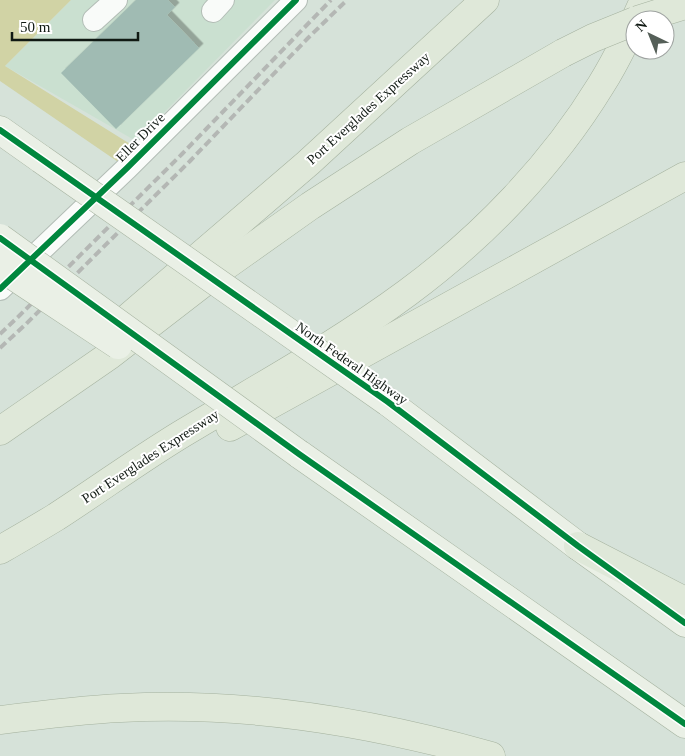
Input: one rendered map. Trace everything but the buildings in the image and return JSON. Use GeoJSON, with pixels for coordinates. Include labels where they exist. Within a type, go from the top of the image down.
{"type":"FeatureCollection","features":[{"type":"Feature","properties":{"kind":"highway"},"geometry":{"type":"LineString","coordinates":[[378,100],[466,0]]}},
{"type":"Feature","properties":{"kind":"highway","name":"Port Everglades Expressway"},"geometry":{"type":"LineString","coordinates":[[0,430],[378,100],[485,0]]}},
{"type":"Feature","properties":{"kind":"highway","name":"Port Everglades Expressway"},"geometry":{"type":"LineString","coordinates":[[0,550],[55,518],[187,431],[321,351],[408,292],[460,250],[511,201],[559,146],[601,85],[618,55],[644,0]]}},
{"type":"Feature","properties":{"kind":"highway"},"geometry":{"type":"LineString","coordinates":[[667,10],[685,4]]}},
{"type":"Feature","properties":{"kind":"highway"},"geometry":{"type":"LineString","coordinates":[[675,13],[685,4]]}},
{"type":"Feature","properties":{"kind":"highway"},"geometry":{"type":"LineString","coordinates":[[0,430],[110,355],[224,267],[310,206],[410,141],[563,54],[593,38],[625,25]]}},
{"type":"Feature","properties":{"kind":"highway"},"geometry":{"type":"LineString","coordinates":[[581,115],[631,60]]}},
{"type":"Feature","properties":{"kind":"highway"},"geometry":{"type":"LineString","coordinates":[[55,518],[195,446],[685,176]]}},
{"type":"Feature","properties":{"kind":"highway"},"geometry":{"type":"LineString","coordinates":[[578,546],[685,601]]}},
{"type":"Feature","properties":{"kind":"highway"},"geometry":{"type":"LineString","coordinates":[[0,720],[122,708],[247,710],[374,727],[437,741],[490,756]]}},
{"type":"Feature","properties":{"kind":"main road","name":"North Federal Highway"},"geometry":{"type":"LineString","coordinates":[[0,130],[388,402],[578,546],[685,623]]}},
{"type":"Feature","properties":{"kind":"main road"},"geometry":{"type":"LineString","coordinates":[[0,238],[300,454],[685,724]]}},
{"type":"Feature","properties":{"kind":"main road"},"geometry":{"type":"LineString","coordinates":[[0,267],[160,373],[300,454]]}},
{"type":"Feature","properties":{"kind":"street"},"geometry":{"type":"LineString","coordinates":[[94,20],[116,0]]}},
{"type":"Feature","properties":{"kind":"street","name":"Eller Drive"},"geometry":{"type":"LineString","coordinates":[[0,289],[127,168],[296,0]]}},
{"type":"Feature","properties":{"kind":"shaded area"},"geometry":{"type":"Polygon","coordinates":[[[71,0],[275,0],[136,141],[5,66],[71,0]]]}},
{"type":"Feature","properties":{"kind":"green space"},"geometry":{"type":"Polygon","coordinates":[[[0,0],[71,0],[5,66],[143,152],[127,168],[0,81],[0,0]]]}},
{"type":"Feature","properties":{"kind":"railway"},"geometry":{"type":"LineString","coordinates":[[0,334],[182,154],[331,0]]}},
{"type":"Feature","properties":{"kind":"railway"},"geometry":{"type":"LineString","coordinates":[[0,348],[190,161],[347,0]]}},
{"type":"Feature","properties":{"kind":"cycle path"},"geometry":{"type":"LineString","coordinates":[[0,289],[127,168],[296,0]]}},
{"type":"Feature","properties":{"kind":"cycle path"},"geometry":{"type":"LineString","coordinates":[[0,130],[388,402],[578,546],[685,623]]}},
{"type":"Feature","properties":{"kind":"cycle path"},"geometry":{"type":"LineString","coordinates":[[0,238],[299,454],[685,724]]}}]}
